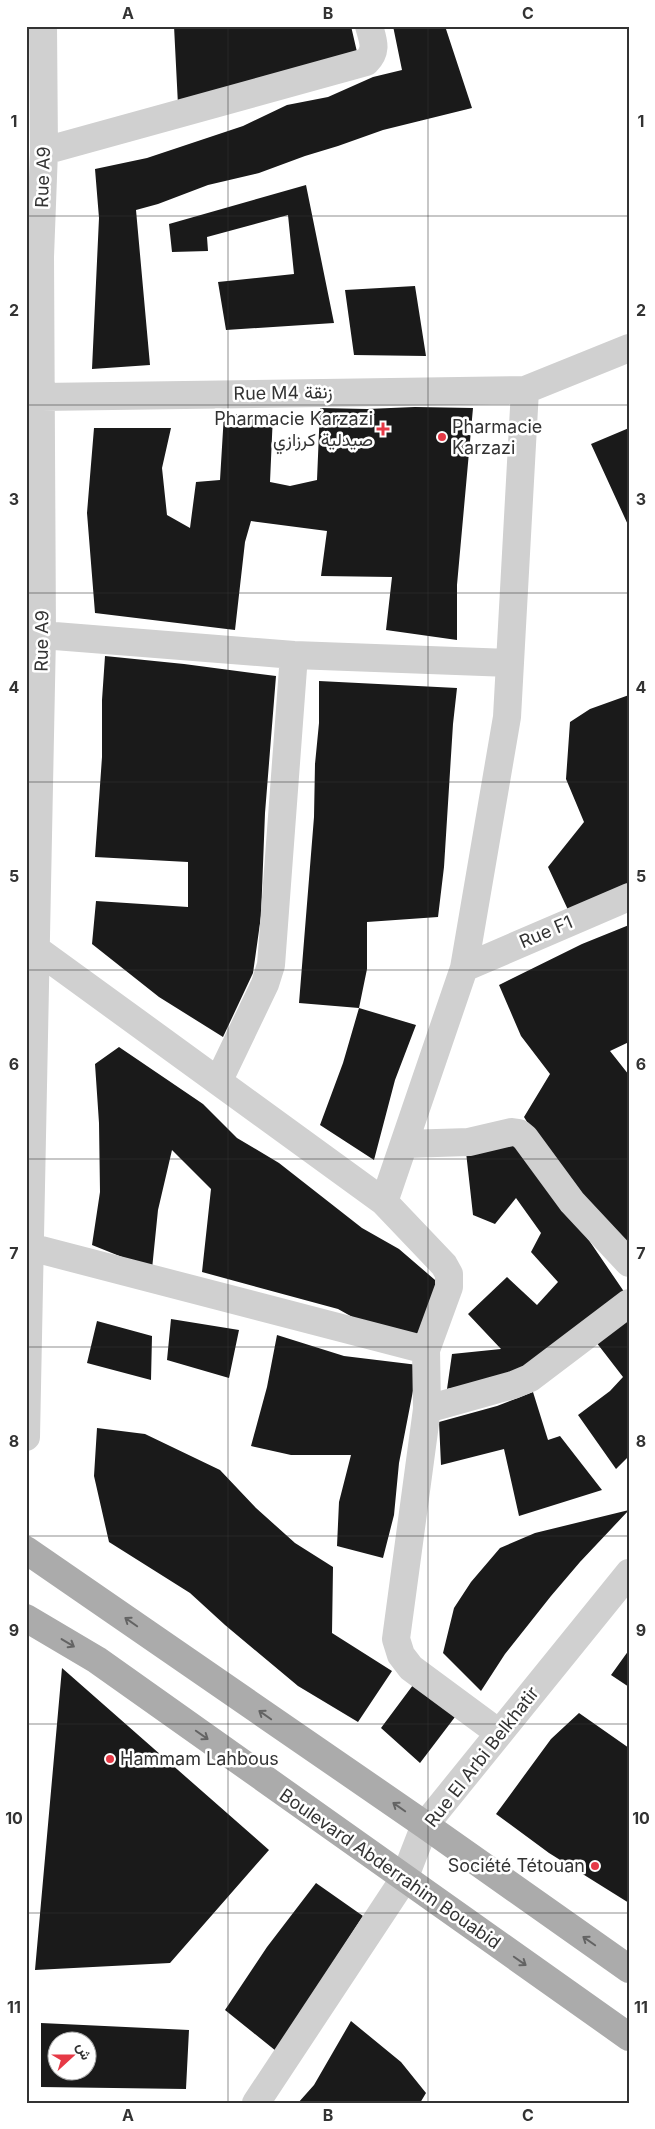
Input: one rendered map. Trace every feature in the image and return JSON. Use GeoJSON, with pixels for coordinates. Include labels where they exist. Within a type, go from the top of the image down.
{"type":"FeatureCollection","features":[{"type":"Feature","properties":{"kind":"main road"},"geometry":{"type":"LineString","coordinates":[[26,1550],[425,1825],[629,1969]]}},
{"type":"Feature","properties":{"kind":"main road","name":"Boulevard Abderrahim Bouabid"},"geometry":{"type":"LineString","coordinates":[[26,1618],[97,1660],[629,2037]]}},
{"type":"Feature","properties":{"kind":"street","name":"Rue A9"},"geometry":{"type":"LineString","coordinates":[[26,1437],[31,947],[42,635],[41,397],[33,260],[44,151],[43,26]]}},
{"type":"Feature","properties":{"kind":"street"},"geometry":{"type":"LineString","coordinates":[[44,151],[366,62],[373,56],[374,46],[369,26]]}},
{"type":"Feature","properties":{"kind":"street"},"geometry":{"type":"LineString","coordinates":[[384,1202],[464,968],[507,717],[526,390],[629,348]]}},
{"type":"Feature","properties":{"kind":"street","name":"Rue M4 زنقة"},"geometry":{"type":"LineString","coordinates":[[41,397],[526,390]]}},
{"type":"Feature","properties":{"kind":"street"},"geometry":{"type":"LineString","coordinates":[[42,635],[294,655],[510,663]]}},
{"type":"Feature","properties":{"kind":"street"},"geometry":{"type":"LineString","coordinates":[[219,1080],[265,984],[272,965],[294,655]]}},
{"type":"Feature","properties":{"kind":"street","name":"Rue F1"},"geometry":{"type":"LineString","coordinates":[[464,968],[629,897]]}},
{"type":"Feature","properties":{"kind":"street"},"geometry":{"type":"LineString","coordinates":[[31,947],[219,1080],[384,1202],[444,1265],[449,1274],[449,1287],[426,1350],[427,1409],[396,1639],[401,1655],[411,1668],[499,1733]]}},
{"type":"Feature","properties":{"kind":"street"},"geometry":{"type":"LineString","coordinates":[[405,1144],[469,1142],[512,1132],[519,1133],[525,1138],[572,1202],[629,1263]]}},
{"type":"Feature","properties":{"kind":"street"},"geometry":{"type":"LineString","coordinates":[[29,1246],[426,1350]]}},
{"type":"Feature","properties":{"kind":"street"},"geometry":{"type":"LineString","coordinates":[[427,1409],[513,1385],[530,1378],[629,1303]]}},
{"type":"Feature","properties":{"kind":"street","name":"Rue El Arbi Belkhatir"},"geometry":{"type":"LineString","coordinates":[[256,2103],[404,1879],[425,1825],[629,1573]]}},
{"type":"Feature","properties":{"kind":"building"},"geometry":{"type":"Polygon","coordinates":[[[174,26],[351,26],[357,52],[178,105],[174,26]]]}},
{"type":"Feature","properties":{"kind":"building"},"geometry":{"type":"Polygon","coordinates":[[[393,26],[445,26],[472,108],[383,130],[259,173],[208,185],[158,204],[136,210],[150,365],[92,369],[99,218],[95,169],[147,158],[243,126],[287,105],[328,97],[373,77],[402,70],[393,26]]]}},
{"type":"Feature","properties":{"kind":"building"},"geometry":{"type":"Polygon","coordinates":[[[306,185],[334,323],[226,330],[218,282],[294,274],[288,215],[207,237],[208,251],[172,252],[169,224],[306,185]]]}},
{"type":"Feature","properties":{"kind":"building"},"geometry":{"type":"Polygon","coordinates":[[[415,286],[426,356],[354,355],[345,290],[415,286]]]}},
{"type":"Feature","properties":{"kind":"building"},"geometry":{"type":"Polygon","coordinates":[[[320,408],[473,408],[457,585],[457,640],[386,630],[392,577],[321,576],[327,531],[251,521],[245,542],[235,630],[95,613],[87,513],[94,428],[171,428],[162,468],[167,515],[190,528],[196,482],[220,480],[224,414],[273,414],[270,482],[290,486],[317,480],[320,408]]]}},
{"type":"Feature","properties":{"kind":"building"},"geometry":{"type":"Polygon","coordinates":[[[629,428],[629,527],[591,444],[629,428]]]}},
{"type":"Feature","properties":{"kind":"building"},"geometry":{"type":"Polygon","coordinates":[[[105,656],[276,676],[265,813],[261,916],[253,973],[223,1037],[159,997],[92,944],[96,901],[188,907],[188,862],[95,857],[102,757],[102,700],[105,656]]]}},
{"type":"Feature","properties":{"kind":"building"},"geometry":{"type":"Polygon","coordinates":[[[319,681],[457,688],[444,867],[438,917],[367,922],[367,969],[359,1008],[299,1003],[314,817],[315,764],[319,723],[319,681]]]}},
{"type":"Feature","properties":{"kind":"building"},"geometry":{"type":"Polygon","coordinates":[[[629,695],[629,886],[569,912],[548,867],[584,822],[566,779],[570,722],[590,709],[629,695]]]}},
{"type":"Feature","properties":{"kind":"building"},"geometry":{"type":"Polygon","coordinates":[[[629,925],[629,1042],[610,1051],[629,1075],[629,1251],[557,1170],[524,1117],[550,1074],[521,1036],[499,985],[582,944],[629,925]]]}},
{"type":"Feature","properties":{"kind":"building"},"geometry":{"type":"Polygon","coordinates":[[[359,1008],[416,1025],[395,1080],[374,1160],[320,1125],[343,1063],[359,1008]]]}},
{"type":"Feature","properties":{"kind":"building"},"geometry":{"type":"Polygon","coordinates":[[[119,1047],[203,1104],[237,1138],[279,1163],[362,1228],[399,1249],[442,1286],[424,1339],[365,1324],[338,1309],[202,1272],[211,1189],[172,1150],[158,1210],[152,1269],[92,1245],[100,1192],[99,1123],[95,1064],[119,1047]]]}},
{"type":"Feature","properties":{"kind":"building"},"geometry":{"type":"Polygon","coordinates":[[[520,1139],[629,1299],[525,1374],[447,1389],[452,1354],[501,1349],[468,1314],[507,1277],[537,1305],[558,1282],[531,1252],[541,1233],[516,1198],[495,1224],[473,1215],[466,1152],[520,1139]]]}},
{"type":"Feature","properties":{"kind":"building"},"geometry":{"type":"Polygon","coordinates":[[[629,1312],[629,1456],[616,1469],[578,1415],[610,1391],[623,1377],[596,1342],[629,1312]]]}},
{"type":"Feature","properties":{"kind":"building"},"geometry":{"type":"Polygon","coordinates":[[[171,1319],[239,1330],[229,1378],[167,1360],[171,1319]]]}},
{"type":"Feature","properties":{"kind":"building"},"geometry":{"type":"Polygon","coordinates":[[[97,1321],[152,1336],[151,1380],[87,1363],[97,1321]]]}},
{"type":"Feature","properties":{"kind":"building"},"geometry":{"type":"Polygon","coordinates":[[[277,1335],[344,1356],[418,1365],[399,1463],[394,1515],[383,1558],[337,1546],[339,1502],[351,1455],[291,1455],[251,1446],[267,1387],[277,1335]]]}},
{"type":"Feature","properties":{"kind":"building"},"geometry":{"type":"Polygon","coordinates":[[[533,1392],[548,1440],[560,1436],[602,1490],[519,1516],[504,1449],[441,1465],[439,1422],[497,1406],[533,1392]]]}},
{"type":"Feature","properties":{"kind":"building"},"geometry":{"type":"Polygon","coordinates":[[[97,1428],[145,1434],[220,1470],[256,1508],[295,1543],[333,1567],[332,1633],[392,1671],[358,1722],[298,1686],[190,1593],[109,1542],[94,1476],[97,1428]]]}},
{"type":"Feature","properties":{"kind":"building"},"geometry":{"type":"Polygon","coordinates":[[[629,1510],[551,1596],[505,1654],[481,1691],[443,1653],[454,1608],[471,1582],[500,1548],[535,1533],[629,1510]]]}},
{"type":"Feature","properties":{"kind":"building"},"geometry":{"type":"Polygon","coordinates":[[[629,1650],[629,1687],[611,1675],[629,1650]]]}},
{"type":"Feature","properties":{"kind":"building","name":"Hammam Lahbous"},"geometry":{"type":"Polygon","coordinates":[[[62,1668],[269,1850],[170,1963],[35,1970],[62,1668]]]}},
{"type":"Feature","properties":{"kind":"building"},"geometry":{"type":"Polygon","coordinates":[[[416,1681],[458,1713],[420,1763],[381,1728],[416,1681]]]}},
{"type":"Feature","properties":{"kind":"building"},"geometry":{"type":"Polygon","coordinates":[[[579,1713],[629,1748],[629,1903],[549,1853],[496,1814],[551,1739],[579,1713]]]}},
{"type":"Feature","properties":{"kind":"building"},"geometry":{"type":"Polygon","coordinates":[[[316,1883],[363,1916],[276,2051],[225,2010],[267,1947],[316,1883]]]}},
{"type":"Feature","properties":{"kind":"building"},"geometry":{"type":"Polygon","coordinates":[[[351,2021],[401,2062],[426,2093],[420,2103],[298,2103],[314,2085],[351,2021]]]}},
{"type":"Feature","properties":{"kind":"building"},"geometry":{"type":"Polygon","coordinates":[[[41,2023],[189,2030],[186,2089],[41,2087],[41,2023]]]}},
{"type":"Feature","properties":{"kind":"place","name":"Pharmacie Karzazi صيدلية كرزازي"},"geometry":{"type":"Point","coordinates":[383,429]}},
{"type":"Feature","properties":{"kind":"place","name":"Pharmacie Karzazi"},"geometry":{"type":"Point","coordinates":[442,437]}},
{"type":"Feature","properties":{"kind":"place","name":"Hammam Lahbous"},"geometry":{"type":"Point","coordinates":[110,1759]}},
{"type":"Feature","properties":{"kind":"place","name":"Société Tétouan"},"geometry":{"type":"Point","coordinates":[595,1866]}}]}
